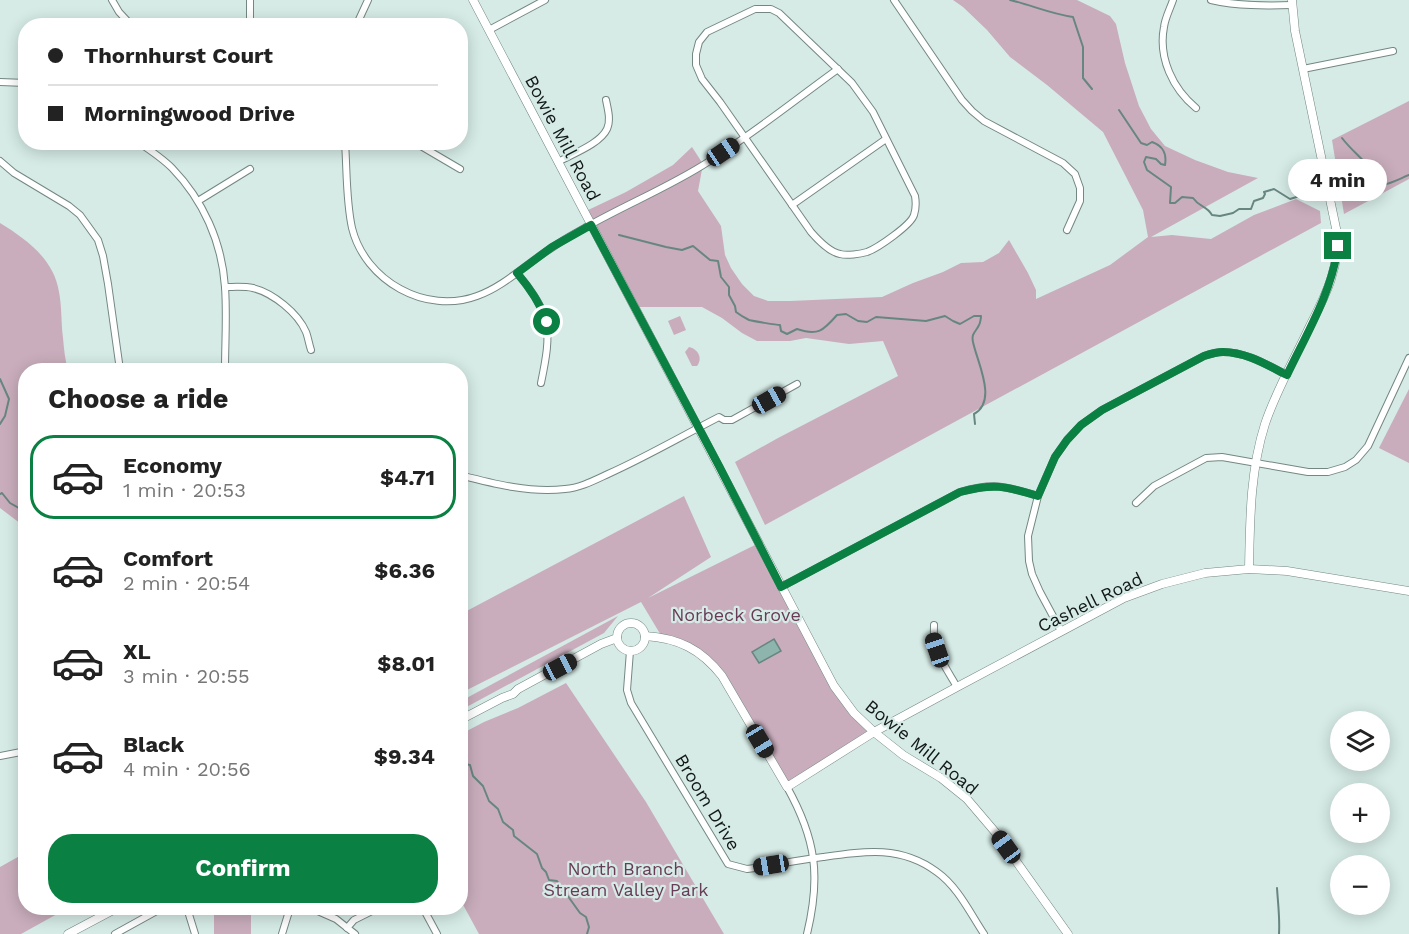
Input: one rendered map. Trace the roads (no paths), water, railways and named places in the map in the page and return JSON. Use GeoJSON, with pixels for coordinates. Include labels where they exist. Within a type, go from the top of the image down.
{"type":"FeatureCollection","features":[{"type":"Feature","properties":{"kind":"street"},"geometry":{"type":"LineString","coordinates":[[112,0],[125,18]]}},
{"type":"Feature","properties":{"kind":"street"},"geometry":{"type":"LineString","coordinates":[[250,0],[250,18]]}},
{"type":"Feature","properties":{"kind":"street"},"geometry":{"type":"LineString","coordinates":[[360,18],[368,0]]}},
{"type":"Feature","properties":{"kind":"street","name":"Bowie Mill Road"},"geometry":{"type":"LineString","coordinates":[[473,0],[781,587],[844,702],[874,732],[903,755],[941,778],[967,800],[996,832],[1068,934]]}},
{"type":"Feature","properties":{"kind":"street"},"geometry":{"type":"LineString","coordinates":[[489,30],[545,0]]}},
{"type":"Feature","properties":{"kind":"street"},"geometry":{"type":"LineString","coordinates":[[894,0],[962,100],[972,111],[984,121],[1063,163],[1075,174],[1080,188],[1080,201],[1067,230]]}},
{"type":"Feature","properties":{"kind":"street"},"geometry":{"type":"LineString","coordinates":[[1173,0],[1164,26],[1163,55],[1175,84],[1196,108]]}},
{"type":"Feature","properties":{"kind":"street"},"geometry":{"type":"LineString","coordinates":[[1211,0],[1226,4],[1258,6],[1292,3],[1295,31],[1338,246],[1336,265],[1328,290],[1266,424],[1256,462],[1251,502],[1250,569]]}},
{"type":"Feature","properties":{"kind":"street"},"geometry":{"type":"LineString","coordinates":[[755,9],[771,9],[779,13],[838,69],[852,83],[873,112],[915,196],[916,205],[914,216],[907,225],[868,252],[839,255],[828,249],[811,232],[702,79],[696,65],[696,54],[699,42],[707,32],[755,9]]}},
{"type":"Feature","properties":{"kind":"street"},"geometry":{"type":"LineString","coordinates":[[1303,69],[1393,51]]}},
{"type":"Feature","properties":{"kind":"street"},"geometry":{"type":"LineString","coordinates":[[345,150],[349,212],[359,246],[370,264],[386,280],[403,291],[433,301],[451,302],[476,297],[496,287],[552,247],[707,163],[838,69]]}},
{"type":"Feature","properties":{"kind":"street"},"geometry":{"type":"LineString","coordinates":[[0,82],[18,83]]}},
{"type":"Feature","properties":{"kind":"street"},"geometry":{"type":"LineString","coordinates":[[558,162],[598,141],[607,129],[609,116],[606,100]]}},
{"type":"Feature","properties":{"kind":"street"},"geometry":{"type":"LineString","coordinates":[[792,205],[886,140]]}},
{"type":"Feature","properties":{"kind":"street"},"geometry":{"type":"LineString","coordinates":[[149,150],[170,166],[188,186],[212,229],[218,247],[225,287],[225,363]]}},
{"type":"Feature","properties":{"kind":"street"},"geometry":{"type":"LineString","coordinates":[[428,150],[460,169]]}},
{"type":"Feature","properties":{"kind":"street"},"geometry":{"type":"LineString","coordinates":[[0,161],[14,173],[69,206],[80,215],[98,240],[108,284],[119,363]]}},
{"type":"Feature","properties":{"kind":"street"},"geometry":{"type":"LineString","coordinates":[[198,201],[250,169]]}},
{"type":"Feature","properties":{"kind":"street"},"geometry":{"type":"LineString","coordinates":[[517,273],[530,288],[547,322],[547,353],[541,383]]}},
{"type":"Feature","properties":{"kind":"street"},"geometry":{"type":"LineString","coordinates":[[225,287],[252,288],[271,295],[297,318],[306,331],[311,350]]}},
{"type":"Feature","properties":{"kind":"street"},"geometry":{"type":"LineString","coordinates":[[1061,631],[1032,574],[1028,536],[1038,496],[1055,457],[1067,440],[1081,425],[1102,410],[1204,356],[1221,352],[1238,353],[1287,375]]}},
{"type":"Feature","properties":{"kind":"street"},"geometry":{"type":"LineString","coordinates":[[1136,503],[1154,486],[1206,458],[1222,457],[1308,472],[1328,472],[1345,467],[1356,460],[1368,446],[1409,358]]}},
{"type":"Feature","properties":{"kind":"street"},"geometry":{"type":"LineString","coordinates":[[468,477],[508,487],[538,490],[567,489],[628,465],[719,417],[732,420],[797,384]]}},
{"type":"Feature","properties":{"kind":"street"},"geometry":{"type":"LineString","coordinates":[[781,587],[960,492],[993,486],[1009,487],[1038,496]]}},
{"type":"Feature","properties":{"kind":"street","name":"Cashell Road"},"geometry":{"type":"LineString","coordinates":[[787,788],[874,732],[1124,598],[1162,584],[1205,573],[1250,569],[1287,572],[1409,591]]}},
{"type":"Feature","properties":{"kind":"street"},"geometry":{"type":"LineString","coordinates":[[630,623],[638,625],[645,636],[640,647],[630,651],[620,645],[617,639],[619,630],[625,624],[630,623]]}},
{"type":"Feature","properties":{"kind":"street"},"geometry":{"type":"LineString","coordinates":[[934,625],[933,638],[937,650],[957,687]]}},
{"type":"Feature","properties":{"kind":"street"},"geometry":{"type":"LineString","coordinates":[[645,636],[662,637],[681,644],[700,653],[713,664],[795,801],[807,832],[813,858],[813,901],[807,934]]}},
{"type":"Feature","properties":{"kind":"street"},"geometry":{"type":"LineString","coordinates":[[468,716],[502,698],[513,688],[518,689],[602,644],[617,639]]}},
{"type":"Feature","properties":{"kind":"street","name":"Broom Drive"},"geometry":{"type":"LineString","coordinates":[[630,651],[627,690],[631,703],[728,864],[747,869],[813,858],[877,851],[906,856],[938,872],[962,899],[984,934]]}},
{"type":"Feature","properties":{"kind":"street"},"geometry":{"type":"LineString","coordinates":[[0,756],[18,753]]}},
{"type":"Feature","properties":{"kind":"street"},"geometry":{"type":"LineString","coordinates":[[778,772],[788,777],[803,777]]}},
{"type":"Feature","properties":{"kind":"street"},"geometry":{"type":"LineString","coordinates":[[68,934],[104,915]]}},
{"type":"Feature","properties":{"kind":"street"},"geometry":{"type":"LineString","coordinates":[[119,933],[150,915]]}},
{"type":"Feature","properties":{"kind":"street"},"geometry":{"type":"LineString","coordinates":[[189,915],[195,934]]}},
{"type":"Feature","properties":{"kind":"street"},"geometry":{"type":"LineString","coordinates":[[282,934],[288,915]]}},
{"type":"Feature","properties":{"kind":"street"},"geometry":{"type":"LineString","coordinates":[[327,915],[336,919],[354,934]]}},
{"type":"Feature","properties":{"kind":"street"},"geometry":{"type":"LineString","coordinates":[[347,928],[354,920],[364,915]]}},
{"type":"Feature","properties":{"kind":"street"},"geometry":{"type":"LineString","coordinates":[[427,915],[437,934]]}},
{"type":"Feature","properties":{"kind":"waterway"},"geometry":{"type":"LineString","coordinates":[[1010,0],[1073,17],[1083,47],[1083,78],[1092,89]]}},
{"type":"Feature","properties":{"kind":"waterway"},"geometry":{"type":"LineString","coordinates":[[1119,110],[1141,143],[1147,145],[1152,142],[1163,150],[1165,165],[1156,159],[1146,157],[1144,162],[1147,170],[1171,187],[1170,203],[1175,203],[1182,197],[1193,198],[1212,215],[1220,216],[1239,209],[1251,209],[1254,201],[1263,198],[1264,192],[1274,189],[1290,199],[1313,192]]}},
{"type":"Feature","properties":{"kind":"waterway"},"geometry":{"type":"LineString","coordinates":[[1342,138],[1369,167],[1381,186]]}},
{"type":"Feature","properties":{"kind":"waterway"},"geometry":{"type":"LineString","coordinates":[[1344,186],[1353,189],[1363,184],[1381,185],[1409,175]]}},
{"type":"Feature","properties":{"kind":"waterway"},"geometry":{"type":"LineString","coordinates":[[619,235],[682,250],[693,246],[710,260],[718,261],[721,277],[729,287],[729,295],[736,312],[749,320],[780,325],[781,331],[787,334],[797,329],[810,332],[820,331],[837,315],[846,314],[858,321],[867,322],[876,317],[926,321],[945,316],[960,324],[974,316],[981,316],[973,339],[984,381],[985,400],[974,414],[975,424]]}},
{"type":"Feature","properties":{"kind":"waterway"},"geometry":{"type":"LineString","coordinates":[[0,379],[9,399],[5,416],[0,424]]}},
{"type":"Feature","properties":{"kind":"waterway"},"geometry":{"type":"LineString","coordinates":[[0,494],[2,493],[10,503],[18,508]]}},
{"type":"Feature","properties":{"kind":"waterway"},"geometry":{"type":"LineString","coordinates":[[468,765],[473,776],[483,786],[489,801],[498,809],[503,822],[513,830],[514,836],[537,854],[549,880],[557,881],[580,913],[586,917],[589,927],[587,934]]}},
{"type":"Feature","properties":{"kind":"waterway"},"geometry":{"type":"LineString","coordinates":[[1277,888],[1279,934]]}},
{"type":"Feature","properties":{"kind":"park label","name":"Norbeck Grove"},"geometry":{"type":"Point","coordinates":[736,614]}},
{"type":"Feature","properties":{"kind":"park label","name":"North Branch Stream Valley Park"},"geometry":{"type":"Point","coordinates":[626,878]}}]}
